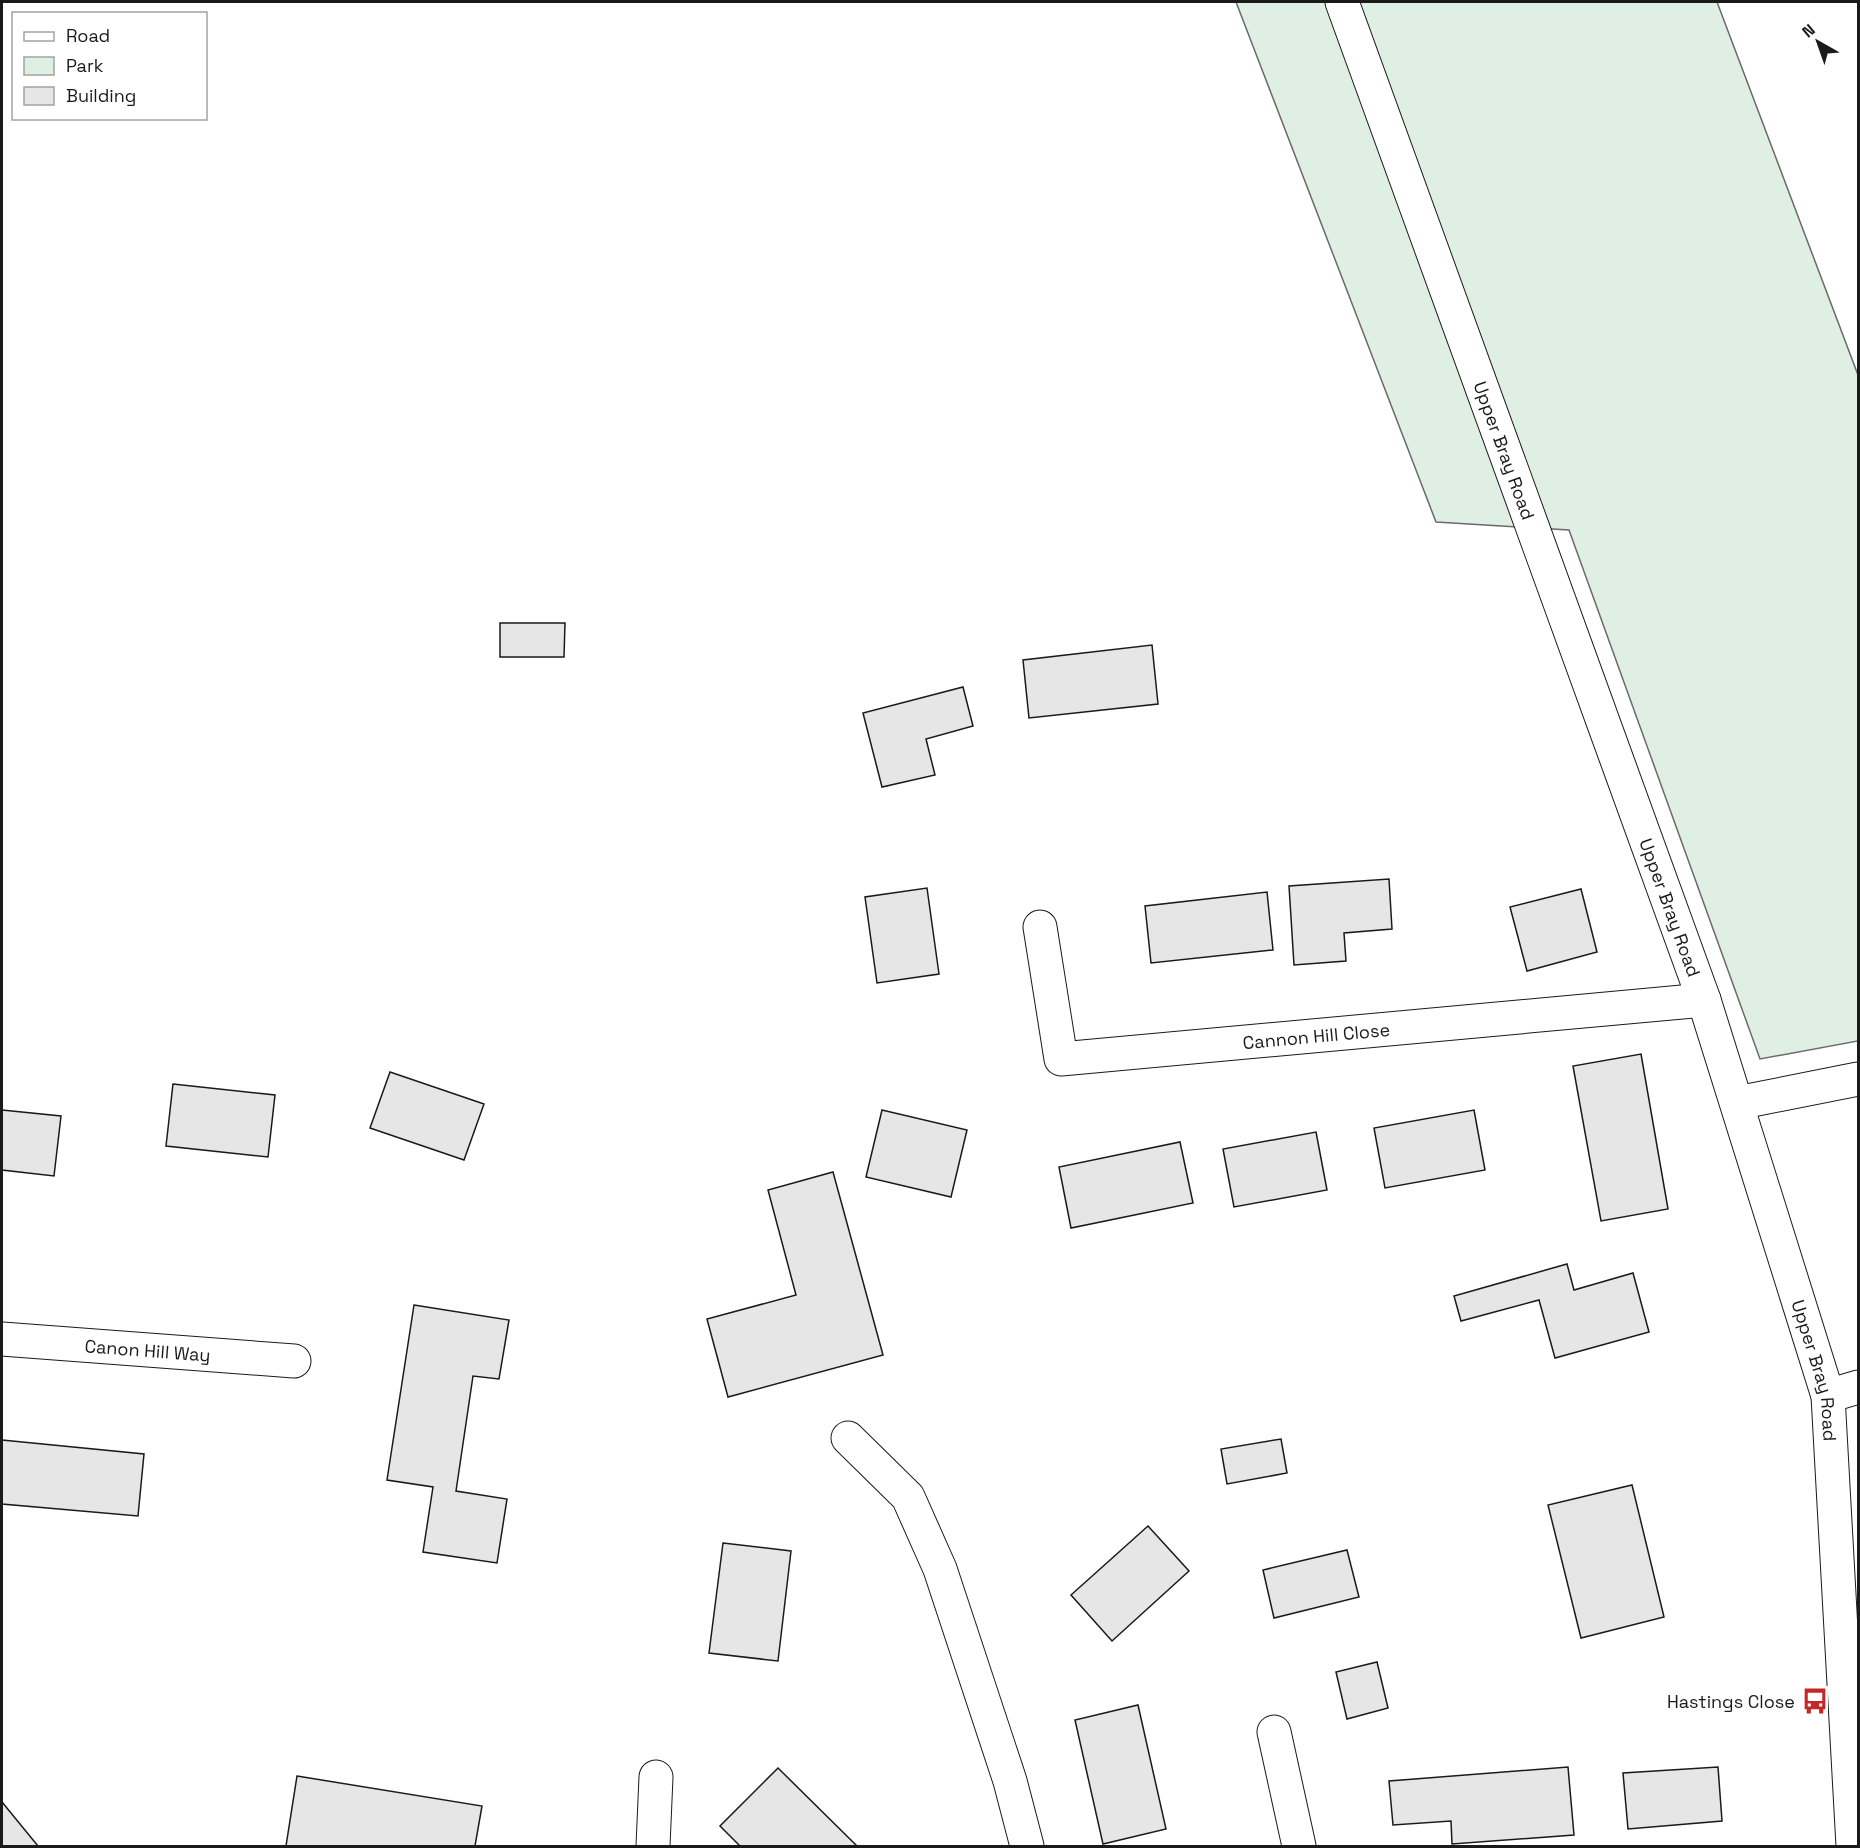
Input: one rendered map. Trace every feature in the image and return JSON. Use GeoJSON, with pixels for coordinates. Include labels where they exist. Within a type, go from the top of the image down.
{"type":"FeatureCollection","features":[{"type":"Feature","properties":{"kind":"main road","name":"Upper Bray Road"},"geometry":{"type":"LineString","coordinates":[[1342,2],[1704,1000],[1737,1103],[1843,1391],[1853,1846]]}},
{"type":"Feature","properties":{"kind":"main road","name":"Cannon Hill Close"},"geometry":{"type":"LineString","coordinates":[[1040,927],[1061,1059],[1704,1000]]}},
{"type":"Feature","properties":{"kind":"main road"},"geometry":{"type":"LineString","coordinates":[[1737,1103],[1858,1079]]}},
{"type":"Feature","properties":{"kind":"main road","name":"Canon Hill Way"},"geometry":{"type":"LineString","coordinates":[[2,1339],[294,1361]]}},
{"type":"Feature","properties":{"kind":"main road"},"geometry":{"type":"LineString","coordinates":[[848,1438],[908,1497],[935,1559],[1010,1780],[1027,1846]]}},
{"type":"Feature","properties":{"kind":"main road"},"geometry":{"type":"LineString","coordinates":[[1274,1732],[1299,1846]]}},
{"type":"Feature","properties":{"kind":"main road"},"geometry":{"type":"LineString","coordinates":[[652,1846],[656,1776]]}},
{"type":"Feature","properties":{"kind":"green space"},"geometry":{"type":"Polygon","coordinates":[[[1236,2],[1717,2],[1858,375],[1858,1041],[1760,1059],[1569,530],[1436,522],[1236,2]]]}},
{"type":"Feature","properties":{"kind":"building"},"geometry":{"type":"Polygon","coordinates":[[[500,623],[565,623],[564,657],[500,657],[500,623]]]}},
{"type":"Feature","properties":{"kind":"building"},"geometry":{"type":"Polygon","coordinates":[[[1152,645],[1158,704],[1029,718],[1023,660],[1152,645]]]}},
{"type":"Feature","properties":{"kind":"building"},"geometry":{"type":"Polygon","coordinates":[[[963,687],[973,726],[926,739],[935,775],[882,787],[863,713],[963,687]]]}},
{"type":"Feature","properties":{"kind":"building"},"geometry":{"type":"Polygon","coordinates":[[[1389,879],[1392,929],[1344,933],[1346,961],[1294,965],[1289,886],[1389,879]]]}},
{"type":"Feature","properties":{"kind":"building"},"geometry":{"type":"Polygon","coordinates":[[[927,888],[939,974],[877,983],[865,897],[927,888]]]}},
{"type":"Feature","properties":{"kind":"building"},"geometry":{"type":"Polygon","coordinates":[[[1581,889],[1597,952],[1527,971],[1510,907],[1581,889]]]}},
{"type":"Feature","properties":{"kind":"building"},"geometry":{"type":"Polygon","coordinates":[[[1267,892],[1273,950],[1151,963],[1145,906],[1267,892]]]}},
{"type":"Feature","properties":{"kind":"building"},"geometry":{"type":"Polygon","coordinates":[[[1641,1054],[1668,1209],[1601,1221],[1573,1066],[1641,1054]]]}},
{"type":"Feature","properties":{"kind":"building"},"geometry":{"type":"Polygon","coordinates":[[[390,1072],[484,1104],[464,1160],[370,1128],[390,1072]]]}},
{"type":"Feature","properties":{"kind":"building"},"geometry":{"type":"Polygon","coordinates":[[[173,1084],[275,1095],[268,1157],[166,1146],[173,1084]]]}},
{"type":"Feature","properties":{"kind":"building"},"geometry":{"type":"Polygon","coordinates":[[[2,1110],[61,1116],[54,1176],[2,1170],[2,1110]]]}},
{"type":"Feature","properties":{"kind":"building"},"geometry":{"type":"Polygon","coordinates":[[[882,1110],[967,1130],[951,1197],[866,1177],[882,1110]]]}},
{"type":"Feature","properties":{"kind":"building"},"geometry":{"type":"Polygon","coordinates":[[[1474,1110],[1485,1170],[1385,1188],[1374,1128],[1474,1110]]]}},
{"type":"Feature","properties":{"kind":"building"},"geometry":{"type":"Polygon","coordinates":[[[1316,1132],[1327,1190],[1234,1207],[1223,1149],[1316,1132]]]}},
{"type":"Feature","properties":{"kind":"building"},"geometry":{"type":"Polygon","coordinates":[[[1180,1142],[1193,1203],[1071,1228],[1059,1167],[1180,1142]]]}},
{"type":"Feature","properties":{"kind":"building"},"geometry":{"type":"Polygon","coordinates":[[[833,1172],[883,1355],[728,1397],[707,1319],[796,1295],[768,1190],[833,1172]]]}},
{"type":"Feature","properties":{"kind":"building"},"geometry":{"type":"Polygon","coordinates":[[[1567,1264],[1574,1290],[1633,1273],[1649,1332],[1555,1358],[1539,1300],[1461,1321],[1454,1296],[1567,1264]]]}},
{"type":"Feature","properties":{"kind":"building"},"geometry":{"type":"Polygon","coordinates":[[[414,1305],[509,1320],[499,1379],[473,1376],[456,1491],[507,1499],[497,1563],[423,1552],[433,1487],[387,1480],[414,1305]]]}},
{"type":"Feature","properties":{"kind":"building"},"geometry":{"type":"Polygon","coordinates":[[[1281,1439],[1287,1473],[1227,1484],[1221,1449],[1281,1439]]]}},
{"type":"Feature","properties":{"kind":"building"},"geometry":{"type":"Polygon","coordinates":[[[2,1440],[144,1454],[138,1516],[2,1504],[2,1440]]]}},
{"type":"Feature","properties":{"kind":"building"},"geometry":{"type":"Polygon","coordinates":[[[1632,1485],[1664,1617],[1581,1638],[1548,1505],[1632,1485]]]}},
{"type":"Feature","properties":{"kind":"building"},"geometry":{"type":"Polygon","coordinates":[[[1148,1526],[1189,1571],[1112,1641],[1071,1595],[1148,1526]]]}},
{"type":"Feature","properties":{"kind":"building"},"geometry":{"type":"Polygon","coordinates":[[[723,1543],[791,1551],[778,1661],[709,1653],[723,1543]]]}},
{"type":"Feature","properties":{"kind":"building"},"geometry":{"type":"Polygon","coordinates":[[[1347,1550],[1359,1597],[1274,1618],[1263,1570],[1347,1550]]]}},
{"type":"Feature","properties":{"kind":"building"},"geometry":{"type":"Polygon","coordinates":[[[1377,1662],[1388,1708],[1347,1719],[1336,1672],[1377,1662]]]}},
{"type":"Feature","properties":{"kind":"building"},"geometry":{"type":"Polygon","coordinates":[[[1138,1705],[1166,1829],[1103,1844],[1075,1720],[1138,1705]]]}},
{"type":"Feature","properties":{"kind":"building"},"geometry":{"type":"Polygon","coordinates":[[[1568,1767],[1574,1835],[1452,1844],[1451,1821],[1393,1825],[1389,1781],[1568,1767]]]}},
{"type":"Feature","properties":{"kind":"building"},"geometry":{"type":"Polygon","coordinates":[[[1718,1767],[1722,1821],[1628,1829],[1623,1773],[1718,1767]]]}},
{"type":"Feature","properties":{"kind":"building"},"geometry":{"type":"Polygon","coordinates":[[[778,1768],[857,1846],[740,1846],[720,1826],[778,1768]]]}},
{"type":"Feature","properties":{"kind":"building"},"geometry":{"type":"Polygon","coordinates":[[[297,1776],[482,1806],[475,1846],[286,1846],[297,1776]]]}},
{"type":"Feature","properties":{"kind":"building"},"geometry":{"type":"Polygon","coordinates":[[[2,1802],[38,1846],[2,1846],[2,1802]]]}},
{"type":"Feature","properties":{"kind":"place","name":"Hastings Close"},"geometry":{"type":"Point","coordinates":[1815,1701]}}]}
